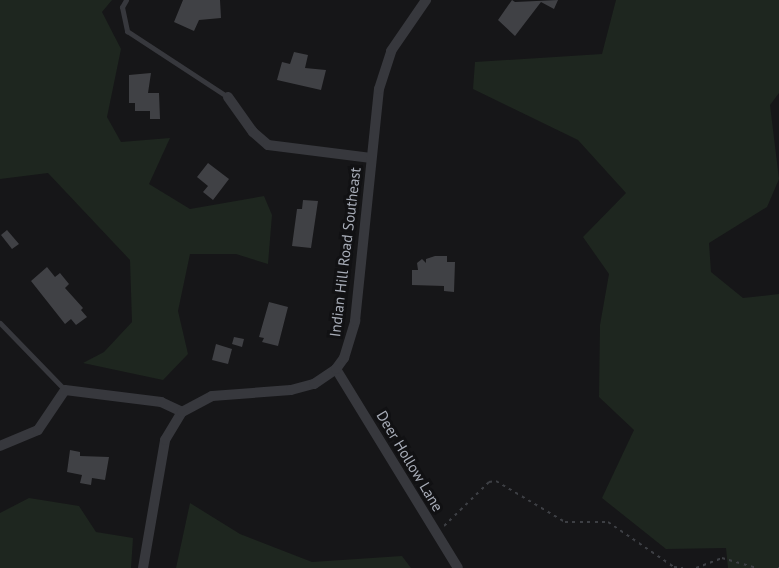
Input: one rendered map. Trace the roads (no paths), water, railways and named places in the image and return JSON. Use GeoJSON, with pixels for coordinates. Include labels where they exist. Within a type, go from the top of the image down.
{"type":"FeatureCollection","features":[{"type":"Feature","properties":{"kind":"street","name":"Indian Hill Road Southeast"},"geometry":{"type":"LineString","coordinates":[[182,412],[212,396],[291,390],[314,384],[336,369],[352,341],[371,158],[385,67],[403,31],[426,0]]}},
{"type":"Feature","properties":{"kind":"street"},"geometry":{"type":"LineString","coordinates":[[228,97],[253,132],[268,145],[371,158]]}},
{"type":"Feature","properties":{"kind":"street","name":"Deer Hollow Lane"},"geometry":{"type":"LineString","coordinates":[[336,369],[458,568]]}},
{"type":"Feature","properties":{"kind":"street"},"geometry":{"type":"LineString","coordinates":[[0,446],[38,430],[65,390],[161,402],[182,412],[165,440],[143,568]]}},
{"type":"Feature","properties":{"kind":"lane"},"geometry":{"type":"LineString","coordinates":[[126,0],[122,8],[127,31],[228,97]]}},
{"type":"Feature","properties":{"kind":"lane"},"geometry":{"type":"LineString","coordinates":[[0,323],[65,390]]}}]}
